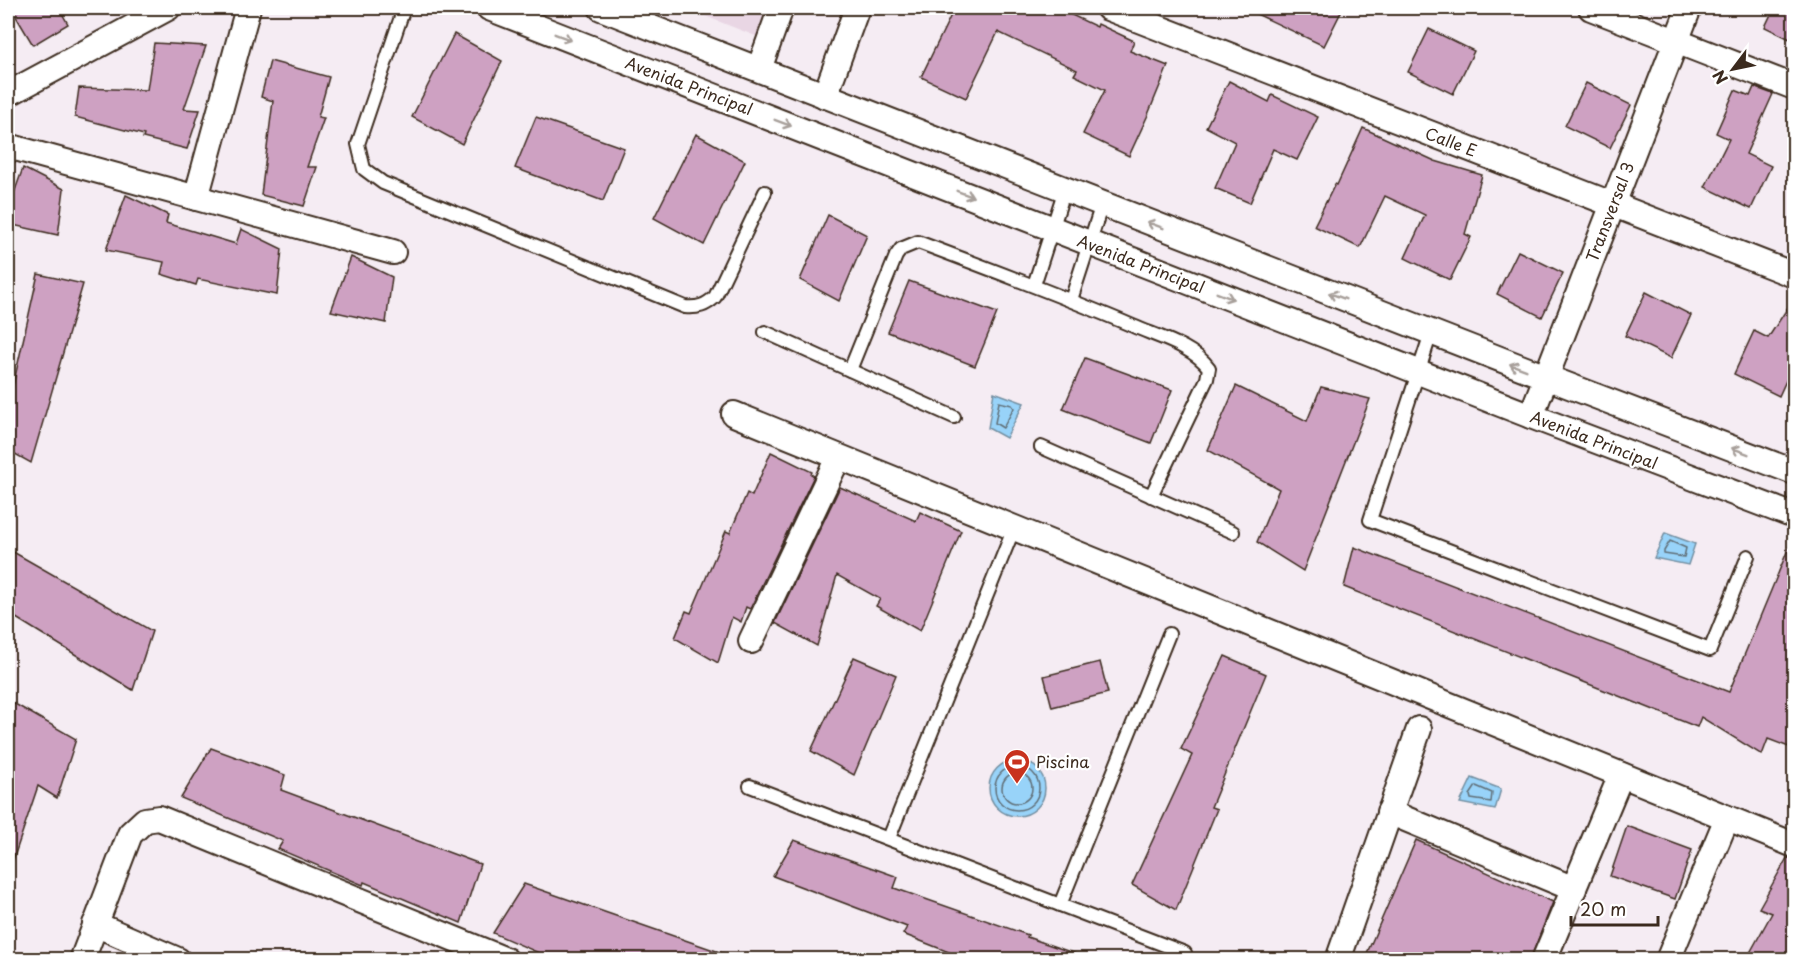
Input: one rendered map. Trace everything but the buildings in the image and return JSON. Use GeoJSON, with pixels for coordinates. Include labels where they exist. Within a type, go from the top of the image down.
{"type":"FeatureCollection","features":[{"type":"Feature","properties":{"kind":"street"},"geometry":{"type":"LineString","coordinates":[[8,94],[168,8]]}},
{"type":"Feature","properties":{"kind":"street"},"geometry":{"type":"LineString","coordinates":[[196,198],[248,8]]}},
{"type":"Feature","properties":{"kind":"street","name":"Avenida Principal"},"geometry":{"type":"LineString","coordinates":[[489,8],[1419,373],[1794,516]]}},
{"type":"Feature","properties":{"kind":"street"},"geometry":{"type":"LineString","coordinates":[[601,8],[1546,378],[1794,472]]}},
{"type":"Feature","properties":{"kind":"street"},"geometry":{"type":"LineString","coordinates":[[759,69],[781,8]]}},
{"type":"Feature","properties":{"kind":"street"},"geometry":{"type":"LineString","coordinates":[[825,96],[857,8]]}},
{"type":"Feature","properties":{"kind":"street","name":"Calle E"},"geometry":{"type":"LineString","coordinates":[[1108,8],[1794,275]]}},
{"type":"Feature","properties":{"kind":"street"},"geometry":{"type":"LineString","coordinates":[[1591,8],[1794,87]]}},
{"type":"Feature","properties":{"kind":"street","name":"Transversal 3"},"geometry":{"type":"LineString","coordinates":[[1531,416],[1689,8]]}},
{"type":"Feature","properties":{"kind":"street"},"geometry":{"type":"LineString","coordinates":[[8,146],[393,252]]}},
{"type":"Feature","properties":{"kind":"street"},"geometry":{"type":"LineString","coordinates":[[734,414],[1794,845]]}},
{"type":"Feature","properties":{"kind":"street"},"geometry":{"type":"LineString","coordinates":[[751,641],[837,460],[840,458]]}},
{"type":"Feature","properties":{"kind":"street"},"geometry":{"type":"LineString","coordinates":[[1338,960],[1419,729]]}},
{"type":"Feature","properties":{"kind":"street"},"geometry":{"type":"LineString","coordinates":[[1544,960],[1621,775]]}},
{"type":"Feature","properties":{"kind":"street"},"geometry":{"type":"LineString","coordinates":[[1389,812],[1574,889]]}},
{"type":"Feature","properties":{"kind":"street"},"geometry":{"type":"LineString","coordinates":[[82,960],[130,834],[145,820],[159,818],[506,960]]}},
{"type":"Feature","properties":{"kind":"street"},"geometry":{"type":"LineString","coordinates":[[1668,960],[1727,818]]}},
{"type":"Feature","properties":{"kind":"street"},"geometry":{"type":"LineString","coordinates":[[95,924],[178,960]]}},
{"type":"Feature","properties":{"kind":"lane"},"geometry":{"type":"LineString","coordinates":[[404,8],[358,144],[364,170],[383,183],[685,307],[698,308],[715,297],[765,192]]}},
{"type":"Feature","properties":{"kind":"lane"},"geometry":{"type":"LineString","coordinates":[[1034,285],[1065,189]]}},
{"type":"Feature","properties":{"kind":"lane"},"geometry":{"type":"LineString","coordinates":[[1071,300],[1102,204]]}},
{"type":"Feature","properties":{"kind":"lane"},"geometry":{"type":"LineString","coordinates":[[850,370],[896,256],[901,249],[910,244],[918,242],[1071,300],[1184,348],[1202,359],[1209,368],[1207,380],[1151,496]]}},
{"type":"Feature","properties":{"kind":"lane"},"geometry":{"type":"LineString","coordinates":[[765,332],[954,417]]}},
{"type":"Feature","properties":{"kind":"lane"},"geometry":{"type":"LineString","coordinates":[[1431,333],[1370,520],[1710,650],[1748,556]]}},
{"type":"Feature","properties":{"kind":"lane"},"geometry":{"type":"LineString","coordinates":[[1041,447],[1233,532]]}},
{"type":"Feature","properties":{"kind":"lane"},"geometry":{"type":"LineString","coordinates":[[889,838],[1014,528]]}},
{"type":"Feature","properties":{"kind":"lane"},"geometry":{"type":"LineString","coordinates":[[1060,905],[1169,634]]}},
{"type":"Feature","properties":{"kind":"lane"},"geometry":{"type":"LineString","coordinates":[[750,786],[1185,953]]}},
{"type":"Feature","properties":{"kind":"shaded area"},"geometry":{"type":"Polygon","coordinates":[[[685,8],[768,8],[758,37],[685,8]]]}},
{"type":"Feature","properties":{"kind":"water"},"geometry":{"type":"Polygon","coordinates":[[[994,392],[1024,403],[1006,438],[988,428],[994,392]]]}},
{"type":"Feature","properties":{"kind":"water"},"geometry":{"type":"Polygon","coordinates":[[[1665,533],[1695,544],[1688,565],[1654,558],[1665,533]]]}},
{"type":"Feature","properties":{"kind":"water","name":"Piscina"},"geometry":{"type":"Polygon","coordinates":[[[1012,760],[1022,760],[1037,768],[1043,777],[1045,788],[1043,799],[1037,808],[1022,816],[1012,816],[1001,811],[994,804],[989,793],[989,783],[994,772],[1001,765],[1012,760]]]}},
{"type":"Feature","properties":{"kind":"water"},"geometry":{"type":"Polygon","coordinates":[[[1472,778],[1501,789],[1495,810],[1460,803],[1472,778]]]}},
{"type":"Feature","properties":{"kind":"place","name":"Piscina"},"geometry":{"type":"Point","coordinates":[1017,785]}}]}
